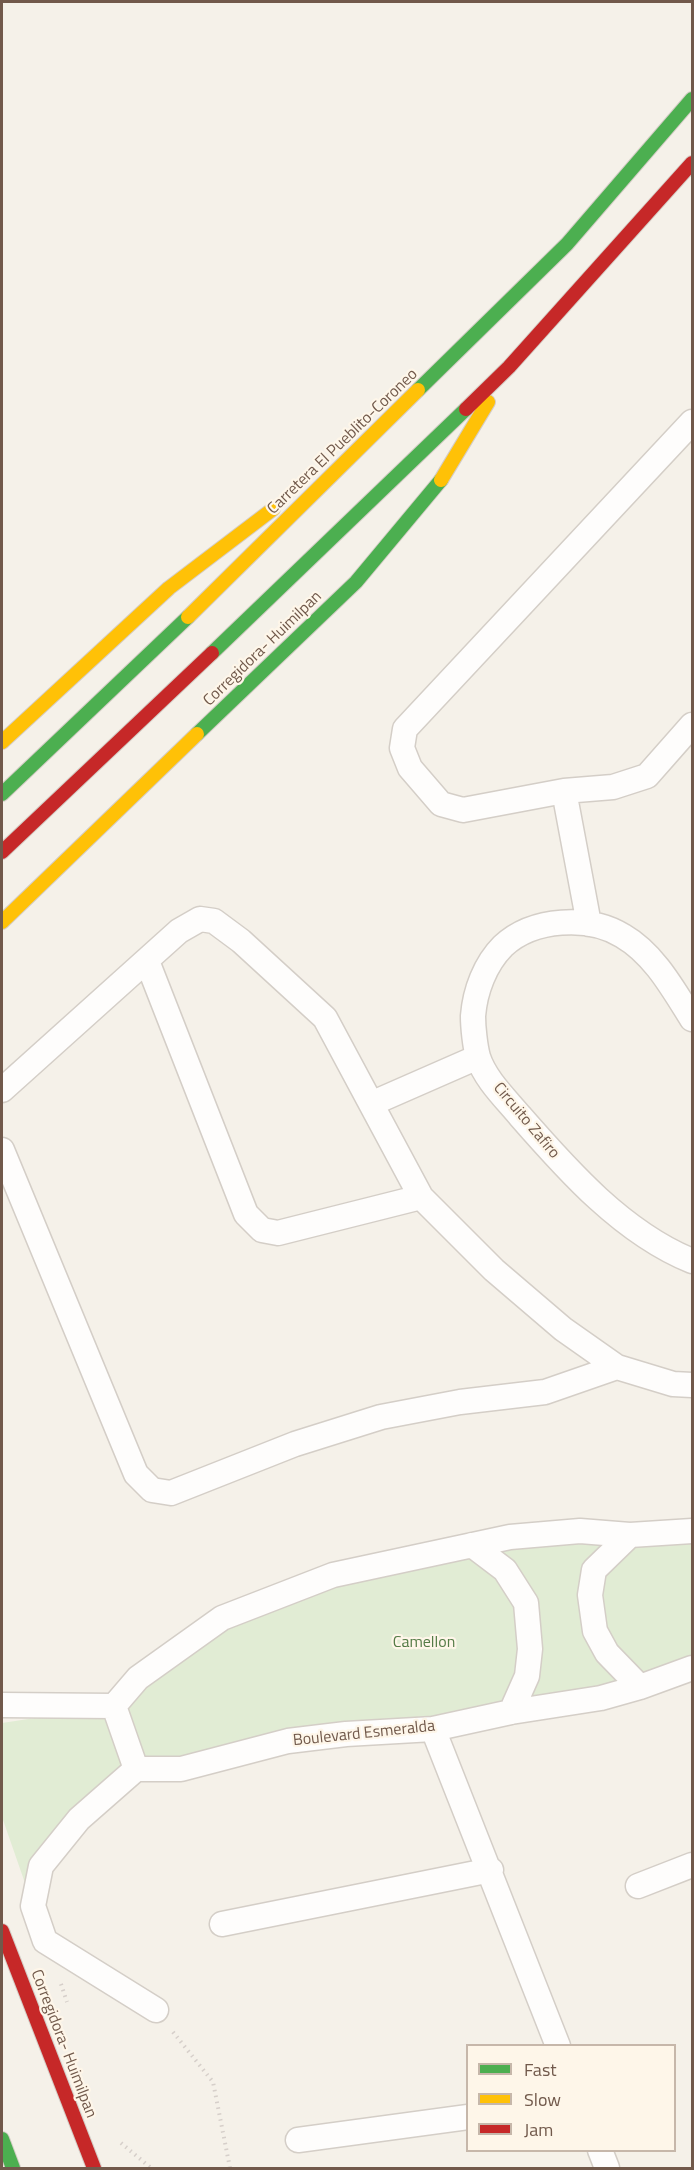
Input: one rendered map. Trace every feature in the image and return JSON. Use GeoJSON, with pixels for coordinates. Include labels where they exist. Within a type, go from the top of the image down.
{"type":"FeatureCollection","features":[{"type":"Feature","properties":{"kind":"main road","name":"Carretera El Pueblito-Coroneo"},"geometry":{"type":"LineString","coordinates":[[2,794],[389,420],[567,244],[693,99]]}},
{"type":"Feature","properties":{"kind":"main road"},"geometry":{"type":"LineString","coordinates":[[2,852],[112,750],[509,367],[693,163]]}},
{"type":"Feature","properties":{"kind":"main road","name":"Corregidora- Huimilpan"},"geometry":{"type":"LineString","coordinates":[[2,922],[356,582],[446,474],[509,367]]}},
{"type":"Feature","properties":{"kind":"main road"},"geometry":{"type":"LineString","coordinates":[[2,742],[169,588],[389,420]]}},
{"type":"Feature","properties":{"kind":"main road","name":"Corregidora- Huimilpan"},"geometry":{"type":"LineString","coordinates":[[2,1931],[94,2169]]}},
{"type":"Feature","properties":{"kind":"main road"},"geometry":{"type":"LineString","coordinates":[[2,2139],[13,2169]]}},
{"type":"Feature","properties":{"kind":"street"},"geometry":{"type":"LineString","coordinates":[[693,422],[405,729],[402,747],[410,768],[441,804],[463,810],[564,791],[613,787],[646,776],[693,725]]}},
{"type":"Feature","properties":{"kind":"street"},"geometry":{"type":"LineString","coordinates":[[564,791],[589,924]]}},
{"type":"Feature","properties":{"kind":"street"},"geometry":{"type":"LineString","coordinates":[[2,1090],[179,931],[200,919],[214,921],[241,941],[326,1018],[421,1197],[494,1270],[563,1329],[617,1367],[673,1384],[693,1385]]}},
{"type":"Feature","properties":{"kind":"street","name":"Circuito Zafiro"},"geometry":{"type":"LineString","coordinates":[[693,1019],[658,966],[623,935],[589,924],[558,923],[540,927],[503,946],[479,982],[473,1018],[478,1057],[495,1086],[557,1159],[626,1222],[693,1261]]}},
{"type":"Feature","properties":{"kind":"street"},"geometry":{"type":"LineString","coordinates":[[147,961],[246,1214],[262,1230],[278,1233],[421,1197]]}},
{"type":"Feature","properties":{"kind":"street"},"geometry":{"type":"LineString","coordinates":[[373,1103],[478,1057]]}},
{"type":"Feature","properties":{"kind":"street"},"geometry":{"type":"LineString","coordinates":[[2,1150],[136,1474],[152,1490],[171,1493],[295,1444],[381,1417],[460,1402],[545,1392],[617,1367]]}},
{"type":"Feature","properties":{"kind":"street"},"geometry":{"type":"LineString","coordinates":[[2,1705],[114,1706],[138,1678],[222,1618],[333,1575],[510,1537],[579,1531],[630,1534],[693,1531]]}},
{"type":"Feature","properties":{"kind":"street"},"geometry":{"type":"LineString","coordinates":[[630,1534],[594,1570],[590,1595],[595,1631],[607,1653],[640,1687]]}},
{"type":"Feature","properties":{"kind":"street"},"geometry":{"type":"LineString","coordinates":[[472,1545],[505,1570],[526,1603],[530,1649],[528,1676],[511,1712]]}},
{"type":"Feature","properties":{"kind":"street","name":"Boulevard Esmeralda"},"geometry":{"type":"LineString","coordinates":[[136,1769],[180,1769],[288,1741],[346,1734],[434,1729],[511,1712],[601,1698],[693,1668]]}},
{"type":"Feature","properties":{"kind":"street"},"geometry":{"type":"LineString","coordinates":[[114,1706],[136,1769],[78,1819],[41,1866],[33,1906],[45,1941],[156,2010]]}},
{"type":"Feature","properties":{"kind":"street"},"geometry":{"type":"LineString","coordinates":[[434,1729],[557,2044]]}},
{"type":"Feature","properties":{"kind":"street"},"geometry":{"type":"LineString","coordinates":[[638,1886],[693,1865]]}},
{"type":"Feature","properties":{"kind":"street"},"geometry":{"type":"LineString","coordinates":[[222,1924],[491,1870]]}},
{"type":"Feature","properties":{"kind":"street"},"geometry":{"type":"LineString","coordinates":[[298,2140],[466,2117]]}},
{"type":"Feature","properties":{"kind":"street"},"geometry":{"type":"LineString","coordinates":[[600,2152],[608,2169]]}},
{"type":"Feature","properties":{"kind":"path"},"geometry":{"type":"LineString","coordinates":[[45,1941],[69,2007]]}},
{"type":"Feature","properties":{"kind":"path"},"geometry":{"type":"LineString","coordinates":[[156,2010],[213,2082],[230,2169]]}},
{"type":"Feature","properties":{"kind":"path"},"geometry":{"type":"LineString","coordinates":[[116,2139],[151,2169]]}},
{"type":"Feature","properties":{"kind":"green space","name":"Camellon"},"geometry":{"type":"Polygon","coordinates":[[[692,1531],[692,1668],[640,1687],[136,1769],[79,1819],[33,1906],[2,1817],[2,1723],[114,1706],[222,1618],[510,1537],[692,1531]]]}},
{"type":"Feature","properties":{"kind":"traffic: fast"},"geometry":{"type":"LineString","coordinates":[[418,390],[567,244],[692,99]]}},
{"type":"Feature","properties":{"kind":"traffic: fast"},"geometry":{"type":"LineString","coordinates":[[212,653],[466,409]]}},
{"type":"Feature","properties":{"kind":"traffic: fast"},"geometry":{"type":"LineString","coordinates":[[197,734],[356,582],[441,480]]}},
{"type":"Feature","properties":{"kind":"traffic: fast"},"geometry":{"type":"LineString","coordinates":[[2,794],[188,617]]}},
{"type":"Feature","properties":{"kind":"traffic: fast"},"geometry":{"type":"LineString","coordinates":[[2,2139],[13,2168]]}},
{"type":"Feature","properties":{"kind":"traffic: slow"},"geometry":{"type":"LineString","coordinates":[[188,617],[418,390]]}},
{"type":"Feature","properties":{"kind":"traffic: slow"},"geometry":{"type":"LineString","coordinates":[[441,480],[488,402]]}},
{"type":"Feature","properties":{"kind":"traffic: slow"},"geometry":{"type":"LineString","coordinates":[[2,742],[169,588],[273,509]]}},
{"type":"Feature","properties":{"kind":"traffic: slow"},"geometry":{"type":"LineString","coordinates":[[2,922],[197,734]]}},
{"type":"Feature","properties":{"kind":"traffic: jam"},"geometry":{"type":"LineString","coordinates":[[466,409],[509,367],[692,163]]}},
{"type":"Feature","properties":{"kind":"traffic: jam"},"geometry":{"type":"LineString","coordinates":[[2,852],[212,653]]}},
{"type":"Feature","properties":{"kind":"traffic: jam"},"geometry":{"type":"LineString","coordinates":[[2,1931],[94,2168]]}}]}
